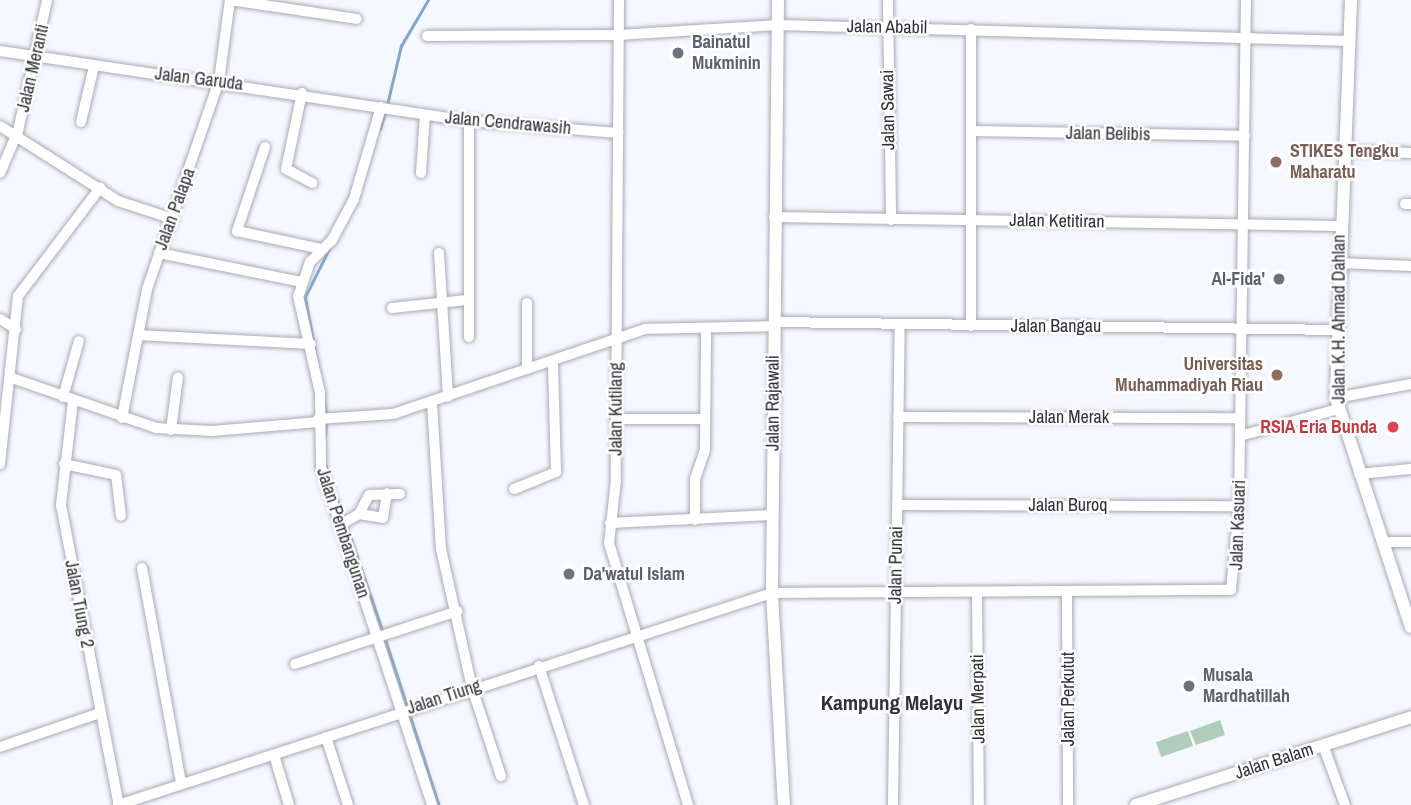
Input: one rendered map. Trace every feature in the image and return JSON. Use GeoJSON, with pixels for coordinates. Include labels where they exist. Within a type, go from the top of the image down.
{"type":"FeatureCollection","features":[{"type":"Feature","properties":{"kind":"main road","name":"Jalan Rajawali"},"geometry":{"type":"LineString","coordinates":[[778,0],[772,593],[784,805]]}},
{"type":"Feature","properties":{"kind":"main road","name":"Jalan K.H. Ahmad Dahlan"},"geometry":{"type":"LineString","coordinates":[[1351,0],[1339,226],[1337,403],[1411,627]]}},
{"type":"Feature","properties":{"kind":"main road","name":"Jalan Balam"},"geometry":{"type":"LineString","coordinates":[[1136,805],[1411,717]]}},
{"type":"Feature","properties":{"kind":"street","name":"Jalan Meranti"},"geometry":{"type":"LineString","coordinates":[[0,173],[18,131],[47,0]]}},
{"type":"Feature","properties":{"kind":"street"},"geometry":{"type":"LineString","coordinates":[[230,0],[356,19]]}},
{"type":"Feature","properties":{"kind":"street","name":"Jalan Palapa"},"geometry":{"type":"LineString","coordinates":[[122,418],[138,335],[159,253],[219,81],[230,0]]}},
{"type":"Feature","properties":{"kind":"street","name":"Jalan Kutilang"},"geometry":{"type":"LineString","coordinates":[[619,0],[616,419],[610,523],[615,577],[688,805]]}},
{"type":"Feature","properties":{"kind":"street","name":"Jalan Sawai"},"geometry":{"type":"LineString","coordinates":[[888,0],[891,220]]}},
{"type":"Feature","properties":{"kind":"street","name":"Jalan Kasuari"},"geometry":{"type":"LineString","coordinates":[[772,593],[1067,594],[1231,590],[1239,506],[1246,0]]}},
{"type":"Feature","properties":{"kind":"street","name":"Jalan Ababil"},"geometry":{"type":"LineString","coordinates":[[427,36],[618,35],[778,25],[1349,41]]}},
{"type":"Feature","properties":{"kind":"street"},"geometry":{"type":"LineString","coordinates":[[971,29],[971,326]]}},
{"type":"Feature","properties":{"kind":"street","name":"Jalan Garuda"},"geometry":{"type":"LineString","coordinates":[[0,51],[302,93],[397,110]]}},
{"type":"Feature","properties":{"kind":"street"},"geometry":{"type":"LineString","coordinates":[[81,121],[94,66]]}},
{"type":"Feature","properties":{"kind":"street"},"geometry":{"type":"LineString","coordinates":[[302,93],[286,169],[312,183]]}},
{"type":"Feature","properties":{"kind":"street"},"geometry":{"type":"LineString","coordinates":[[159,253],[301,282],[354,199],[382,107]]}},
{"type":"Feature","properties":{"kind":"street","name":"Jalan Cendrawasih"},"geometry":{"type":"LineString","coordinates":[[397,110],[469,121],[619,133]]}},
{"type":"Feature","properties":{"kind":"street"},"geometry":{"type":"LineString","coordinates":[[421,173],[425,115]]}},
{"type":"Feature","properties":{"kind":"street"},"geometry":{"type":"LineString","coordinates":[[468,337],[469,121]]}},
{"type":"Feature","properties":{"kind":"street"},"geometry":{"type":"LineString","coordinates":[[0,126],[18,131],[100,188],[173,219]]}},
{"type":"Feature","properties":{"kind":"street","name":"Jalan Belibis"},"geometry":{"type":"LineString","coordinates":[[972,131],[1245,136]]}},
{"type":"Feature","properties":{"kind":"street"},"geometry":{"type":"LineString","coordinates":[[265,147],[237,231],[322,249]]}},
{"type":"Feature","properties":{"kind":"street"},"geometry":{"type":"LineString","coordinates":[[1343,150],[1411,152]]}},
{"type":"Feature","properties":{"kind":"street"},"geometry":{"type":"LineString","coordinates":[[0,464],[5,394],[12,378],[16,329],[24,285],[100,188]]}},
{"type":"Feature","properties":{"kind":"street","name":"Jalan Ketitiran"},"geometry":{"type":"LineString","coordinates":[[774,217],[1339,226]]}},
{"type":"Feature","properties":{"kind":"street"},"geometry":{"type":"LineString","coordinates":[[439,253],[448,397]]}},
{"type":"Feature","properties":{"kind":"street"},"geometry":{"type":"LineString","coordinates":[[1339,263],[1411,266]]}},
{"type":"Feature","properties":{"kind":"street","name":"Jalan Pembangunan"},"geometry":{"type":"LineString","coordinates":[[301,282],[298,301],[311,344],[320,420],[321,467],[349,520],[432,805]]}},
{"type":"Feature","properties":{"kind":"street"},"geometry":{"type":"LineString","coordinates":[[392,308],[467,300]]}},
{"type":"Feature","properties":{"kind":"street"},"geometry":{"type":"LineString","coordinates":[[527,303],[527,369]]}},
{"type":"Feature","properties":{"kind":"street"},"geometry":{"type":"LineString","coordinates":[[0,319],[16,329]]}},
{"type":"Feature","properties":{"kind":"street","name":"Jalan Bangau"},"geometry":{"type":"LineString","coordinates":[[12,378],[122,418],[172,430],[393,414],[653,328],[774,324],[1338,330]]}},
{"type":"Feature","properties":{"kind":"street","name":"Jalan Punai"},"geometry":{"type":"LineString","coordinates":[[893,805],[900,325]]}},
{"type":"Feature","properties":{"kind":"street"},"geometry":{"type":"LineString","coordinates":[[695,520],[705,419],[706,328]]}},
{"type":"Feature","properties":{"kind":"street"},"geometry":{"type":"LineString","coordinates":[[138,335],[311,344]]}},
{"type":"Feature","properties":{"kind":"street","name":"Jalan Tiung 2"},"geometry":{"type":"LineString","coordinates":[[79,341],[68,399],[61,505],[118,805]]}},
{"type":"Feature","properties":{"kind":"street"},"geometry":{"type":"LineString","coordinates":[[514,489],[555,472],[553,363]]}},
{"type":"Feature","properties":{"kind":"street"},"geometry":{"type":"LineString","coordinates":[[172,430],[178,377]]}},
{"type":"Feature","properties":{"kind":"street"},"geometry":{"type":"LineString","coordinates":[[1240,436],[1337,403],[1411,384]]}},
{"type":"Feature","properties":{"kind":"street"},"geometry":{"type":"LineString","coordinates":[[432,403],[441,549],[457,611],[472,688],[501,776]]}},
{"type":"Feature","properties":{"kind":"street","name":"Jalan Merak"},"geometry":{"type":"LineString","coordinates":[[898,417],[1239,418]]}},
{"type":"Feature","properties":{"kind":"street"},"geometry":{"type":"LineString","coordinates":[[616,419],[705,419]]}},
{"type":"Feature","properties":{"kind":"street"},"geometry":{"type":"LineString","coordinates":[[64,464],[116,475],[121,516]]}},
{"type":"Feature","properties":{"kind":"street"},"geometry":{"type":"LineString","coordinates":[[1359,474],[1411,469]]}},
{"type":"Feature","properties":{"kind":"street"},"geometry":{"type":"LineString","coordinates":[[349,520],[383,518],[387,493]]}},
{"type":"Feature","properties":{"kind":"street"},"geometry":{"type":"LineString","coordinates":[[349,520],[369,495],[400,494]]}},
{"type":"Feature","properties":{"kind":"street","name":"Jalan Buroq"},"geometry":{"type":"LineString","coordinates":[[897,505],[1239,506]]}},
{"type":"Feature","properties":{"kind":"street"},"geometry":{"type":"LineString","coordinates":[[610,523],[772,515]]}},
{"type":"Feature","properties":{"kind":"street"},"geometry":{"type":"LineString","coordinates":[[1382,542],[1411,541]]}},
{"type":"Feature","properties":{"kind":"street"},"geometry":{"type":"LineString","coordinates":[[142,568],[181,783]]}},
{"type":"Feature","properties":{"kind":"street","name":"Jalan Tiung"},"geometry":{"type":"LineString","coordinates":[[118,805],[134,802],[181,783],[274,755],[419,704],[772,593]]}},
{"type":"Feature","properties":{"kind":"street","name":"Jalan Merpati"},"geometry":{"type":"LineString","coordinates":[[977,593],[979,805]]}},
{"type":"Feature","properties":{"kind":"street","name":"Jalan Perkutut"},"geometry":{"type":"LineString","coordinates":[[1067,594],[1068,805]]}},
{"type":"Feature","properties":{"kind":"street"},"geometry":{"type":"LineString","coordinates":[[295,664],[385,639],[457,611]]}},
{"type":"Feature","properties":{"kind":"street"},"geometry":{"type":"LineString","coordinates":[[539,666],[584,805]]}},
{"type":"Feature","properties":{"kind":"street"},"geometry":{"type":"LineString","coordinates":[[0,747],[100,713]]}},
{"type":"Feature","properties":{"kind":"street"},"geometry":{"type":"LineString","coordinates":[[326,737],[348,805]]}},
{"type":"Feature","properties":{"kind":"street"},"geometry":{"type":"LineString","coordinates":[[1323,745],[1345,805]]}},
{"type":"Feature","properties":{"kind":"street"},"geometry":{"type":"LineString","coordinates":[[274,755],[289,805]]}},
{"type":"Feature","properties":{"kind":"green space"},"geometry":{"type":"Polygon","coordinates":[[[1220,720],[1225,735],[1196,745],[1190,731],[1220,720]]]}},
{"type":"Feature","properties":{"kind":"green space"},"geometry":{"type":"Polygon","coordinates":[[[1188,731],[1193,746],[1161,757],[1156,742],[1188,731]]]}},
{"type":"Feature","properties":{"kind":"waterway"},"geometry":{"type":"LineString","coordinates":[[387,105],[401,46],[428,0]]}},
{"type":"Feature","properties":{"kind":"waterway"},"geometry":{"type":"LineString","coordinates":[[380,129],[385,112]]}},
{"type":"Feature","properties":{"kind":"waterway"},"geometry":{"type":"LineString","coordinates":[[326,414],[305,297],[330,247]]}},
{"type":"Feature","properties":{"kind":"waterway"},"geometry":{"type":"LineString","coordinates":[[325,435],[326,421]]}},
{"type":"Feature","properties":{"kind":"waterway"},"geometry":{"type":"LineString","coordinates":[[325,463],[344,519]]}},
{"type":"Feature","properties":{"kind":"waterway"},"geometry":{"type":"LineString","coordinates":[[347,526],[383,632]]}},
{"type":"Feature","properties":{"kind":"waterway"},"geometry":{"type":"LineString","coordinates":[[385,638],[408,708]]}},
{"type":"Feature","properties":{"kind":"waterway"},"geometry":{"type":"LineString","coordinates":[[410,715],[439,805]]}},
{"type":"Feature","properties":{"kind":"place","name":"Bainatul Mukminin"},"geometry":{"type":"Point","coordinates":[678,53]}},
{"type":"Feature","properties":{"kind":"place","name":"STIKES Tengku Maharatu"},"geometry":{"type":"Point","coordinates":[1276,162]}},
{"type":"Feature","properties":{"kind":"place","name":"Al-Fida'"},"geometry":{"type":"Point","coordinates":[1279,279]}},
{"type":"Feature","properties":{"kind":"place","name":"Universitas Muhammadiyah Riau"},"geometry":{"type":"Point","coordinates":[1277,375]}},
{"type":"Feature","properties":{"kind":"place","name":"RSIA Eria Bunda"},"geometry":{"type":"Point","coordinates":[1393,427]}},
{"type":"Feature","properties":{"kind":"place","name":"Da'watul Islam"},"geometry":{"type":"Point","coordinates":[569,574]}},
{"type":"Feature","properties":{"kind":"place","name":"Musala Mardhatillah"},"geometry":{"type":"Point","coordinates":[1189,686]}},
{"type":"Feature","properties":{"kind":"district","name":"Kampung Melayu"},"geometry":{"type":"Point","coordinates":[892,703]}}]}
